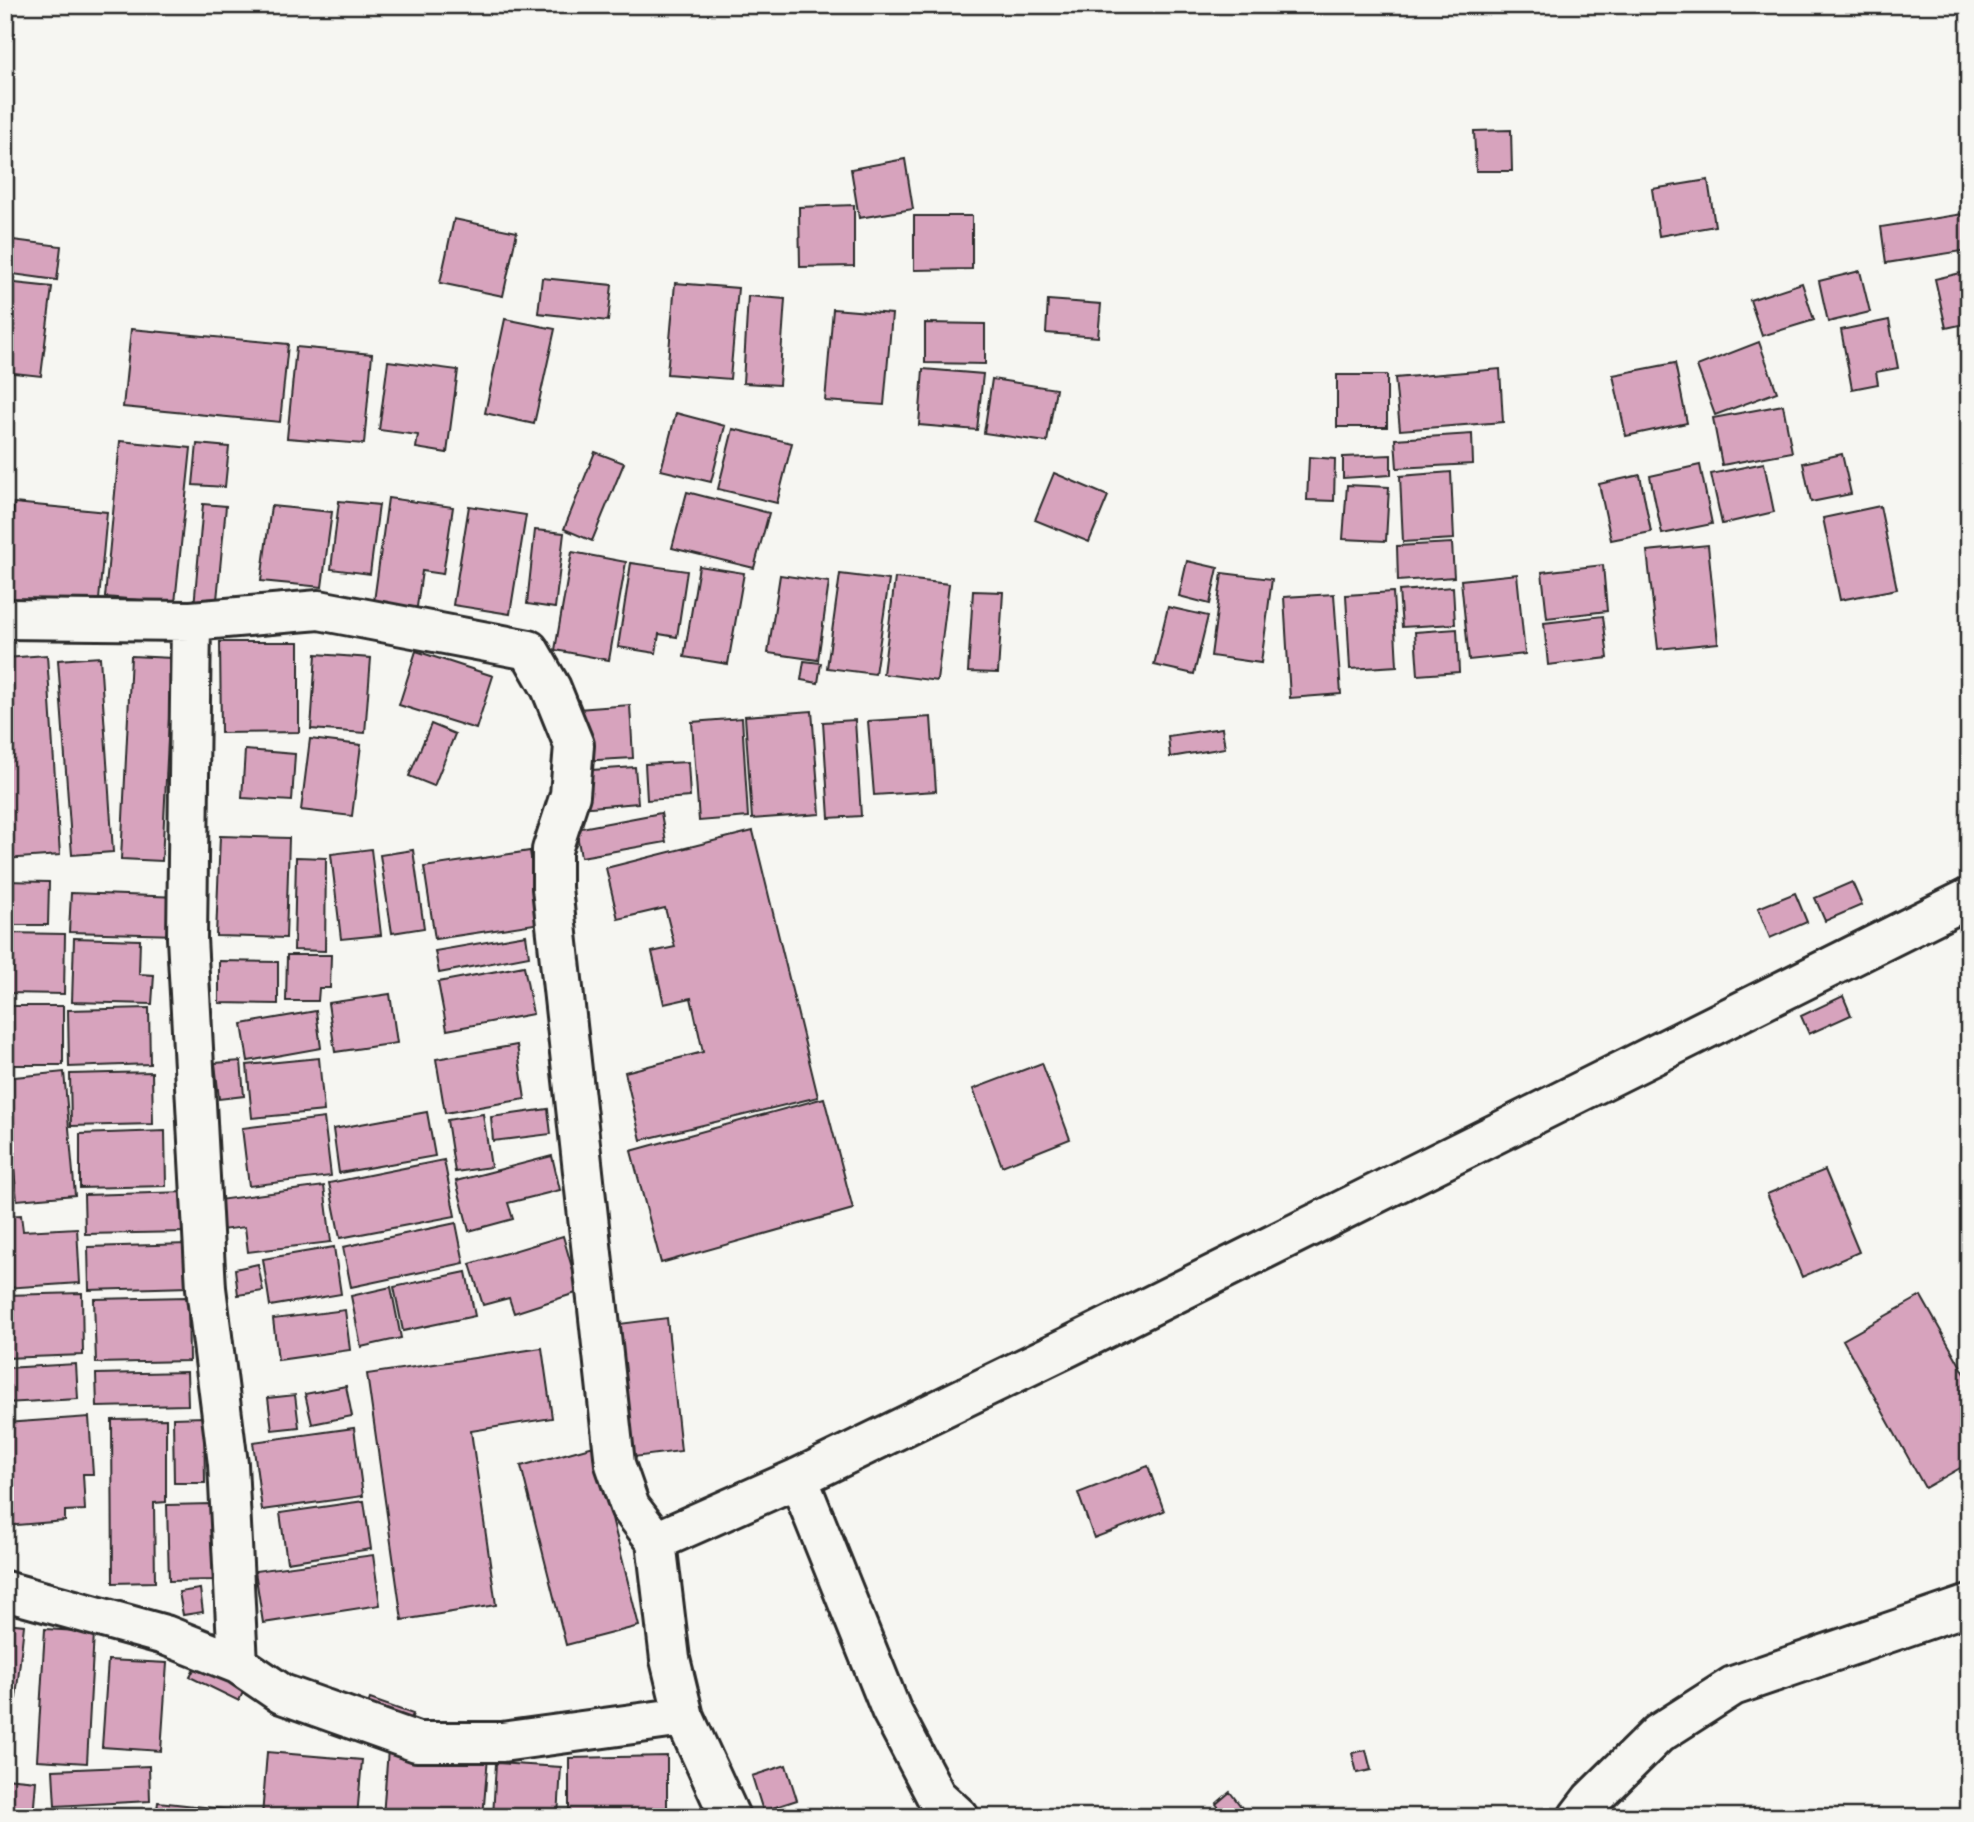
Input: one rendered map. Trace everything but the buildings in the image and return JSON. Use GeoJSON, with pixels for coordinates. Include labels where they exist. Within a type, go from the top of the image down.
{"type":"FeatureCollection","features":[{"type":"Feature","properties":{"kind":"street"},"geometry":{"type":"LineString","coordinates":[[5,619],[191,621],[319,610],[529,650],[551,688],[574,746],[570,795],[552,850],[552,888],[615,1464],[630,1507],[656,1541],[670,1659],[684,1717],[730,1817]]}},
{"type":"Feature","properties":{"kind":"street"},"geometry":{"type":"LineString","coordinates":[[191,621],[187,938],[206,1288],[227,1452],[238,1664]]}},
{"type":"Feature","properties":{"kind":"street"},"geometry":{"type":"LineString","coordinates":[[656,1541],[798,1478],[1068,1347],[1969,898]]}},
{"type":"Feature","properties":{"kind":"street"},"geometry":{"type":"LineString","coordinates":[[798,1478],[891,1710],[936,1796],[959,1817]]}},
{"type":"Feature","properties":{"kind":"street"},"geometry":{"type":"LineString","coordinates":[[5,1591],[165,1635],[238,1664],[282,1694],[417,1742],[502,1742],[684,1717]]}},
{"type":"Feature","properties":{"kind":"street"},"geometry":{"type":"LineString","coordinates":[[1578,1817],[1658,1734],[1733,1686],[1969,1605]]}}]}
